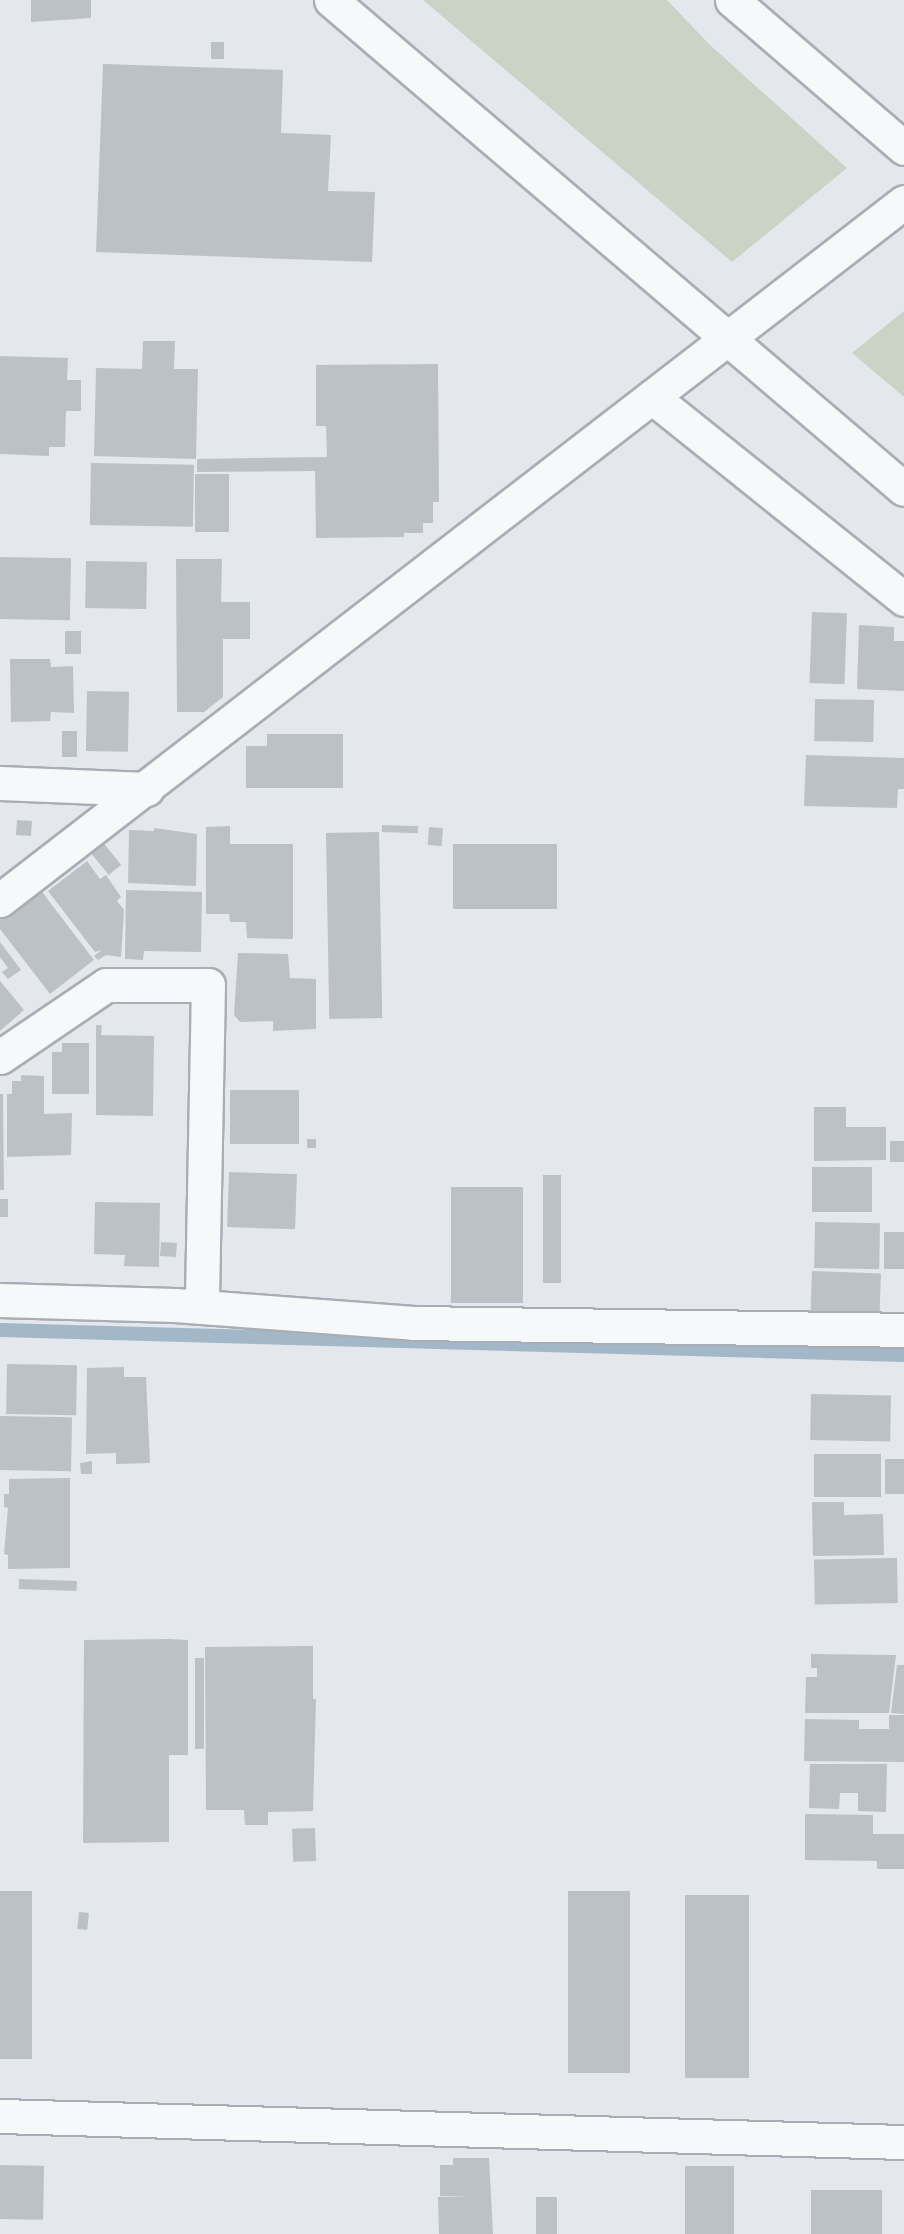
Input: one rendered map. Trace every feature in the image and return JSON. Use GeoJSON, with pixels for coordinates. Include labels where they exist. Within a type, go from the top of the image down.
{"type":"FeatureCollection","features":[{"type":"Feature","properties":{"kind":"street"},"geometry":{"type":"LineString","coordinates":[[331,0],[904,489]]}},
{"type":"Feature","properties":{"kind":"street"},"geometry":{"type":"LineString","coordinates":[[732,0],[904,148]]}},
{"type":"Feature","properties":{"kind":"street"},"geometry":{"type":"LineString","coordinates":[[0,900],[147,789],[904,202]]}},
{"type":"Feature","properties":{"kind":"street"},"geometry":{"type":"LineString","coordinates":[[652,396],[904,599]]}},
{"type":"Feature","properties":{"kind":"street"},"geometry":{"type":"LineString","coordinates":[[0,783],[147,789]]}},
{"type":"Feature","properties":{"kind":"street"},"geometry":{"type":"LineString","coordinates":[[0,1057],[106,984],[208,984],[202,1307]]}},
{"type":"Feature","properties":{"kind":"street"},"geometry":{"type":"LineString","coordinates":[[0,1300],[202,1307],[413,1323],[904,1330]]}},
{"type":"Feature","properties":{"kind":"street"},"geometry":{"type":"LineString","coordinates":[[0,2116],[904,2142]]}},
{"type":"Feature","properties":{"kind":"green space"},"geometry":{"type":"Polygon","coordinates":[[[423,0],[667,0],[709,44],[847,168],[732,262],[423,0]]]}},
{"type":"Feature","properties":{"kind":"green space"},"geometry":{"type":"Polygon","coordinates":[[[904,311],[904,397],[852,353],[904,311]]]}},
{"type":"Feature","properties":{"kind":"building"},"geometry":{"type":"Polygon","coordinates":[[[31,0],[91,0],[91,18],[31,22],[31,0]]]}},
{"type":"Feature","properties":{"kind":"building"},"geometry":{"type":"Polygon","coordinates":[[[211,42],[224,42],[224,59],[211,59],[211,42]]]}},
{"type":"Feature","properties":{"kind":"building"},"geometry":{"type":"Polygon","coordinates":[[[103,64],[283,70],[281,133],[331,135],[328,191],[375,192],[372,262],[96,252],[103,64]]]}},
{"type":"Feature","properties":{"kind":"building"},"geometry":{"type":"Polygon","coordinates":[[[143,341],[175,341],[174,369],[198,369],[196,459],[94,456],[96,368],[142,369],[143,341]]]}},
{"type":"Feature","properties":{"kind":"building"},"geometry":{"type":"Polygon","coordinates":[[[0,356],[68,358],[67,380],[81,380],[81,411],[66,411],[65,447],[49,447],[49,456],[0,454],[0,356]]]}},
{"type":"Feature","properties":{"kind":"building"},"geometry":{"type":"Polygon","coordinates":[[[438,364],[439,502],[433,502],[433,523],[423,523],[423,533],[404,533],[404,537],[316,538],[315,471],[197,472],[197,459],[327,457],[326,426],[316,426],[316,365],[438,364]]]}},
{"type":"Feature","properties":{"kind":"building"},"geometry":{"type":"Polygon","coordinates":[[[91,463],[194,465],[193,527],[90,525],[91,463]]]}},
{"type":"Feature","properties":{"kind":"building"},"geometry":{"type":"Polygon","coordinates":[[[195,474],[229,474],[229,532],[195,532],[195,474]]]}},
{"type":"Feature","properties":{"kind":"building"},"geometry":{"type":"Polygon","coordinates":[[[0,557],[71,558],[70,620],[0,619],[0,557]]]}},
{"type":"Feature","properties":{"kind":"building"},"geometry":{"type":"Polygon","coordinates":[[[176,559],[222,559],[221,602],[250,602],[250,639],[223,639],[223,697],[204,712],[177,712],[176,559]]]}},
{"type":"Feature","properties":{"kind":"building"},"geometry":{"type":"Polygon","coordinates":[[[86,561],[147,562],[146,609],[85,608],[86,561]]]}},
{"type":"Feature","properties":{"kind":"building"},"geometry":{"type":"Polygon","coordinates":[[[812,612],[847,613],[845,684],[810,683],[812,612]]]}},
{"type":"Feature","properties":{"kind":"building"},"geometry":{"type":"Polygon","coordinates":[[[859,625],[894,627],[894,641],[904,641],[904,691],[857,689],[859,625]]]}},
{"type":"Feature","properties":{"kind":"building"},"geometry":{"type":"Polygon","coordinates":[[[65,631],[81,631],[81,654],[65,654],[65,631]]]}},
{"type":"Feature","properties":{"kind":"building"},"geometry":{"type":"Polygon","coordinates":[[[10,659],[50,659],[51,667],[73,666],[74,713],[51,712],[50,721],[11,722],[10,659]]]}},
{"type":"Feature","properties":{"kind":"building"},"geometry":{"type":"Polygon","coordinates":[[[87,691],[129,692],[128,752],[86,751],[87,691]]]}},
{"type":"Feature","properties":{"kind":"building"},"geometry":{"type":"Polygon","coordinates":[[[815,699],[874,700],[873,742],[814,741],[815,699]]]}},
{"type":"Feature","properties":{"kind":"building"},"geometry":{"type":"Polygon","coordinates":[[[62,731],[77,731],[77,757],[62,757],[62,731]]]}},
{"type":"Feature","properties":{"kind":"building"},"geometry":{"type":"Polygon","coordinates":[[[267,734],[343,734],[343,788],[246,788],[246,746],[267,746],[267,734]]]}},
{"type":"Feature","properties":{"kind":"building"},"geometry":{"type":"Polygon","coordinates":[[[806,755],[904,758],[904,789],[898,789],[897,808],[804,806],[806,755]]]}},
{"type":"Feature","properties":{"kind":"building"},"geometry":{"type":"Polygon","coordinates":[[[17,820],[32,821],[31,836],[16,835],[17,820]]]}},
{"type":"Feature","properties":{"kind":"building"},"geometry":{"type":"Polygon","coordinates":[[[382,825],[418,826],[418,833],[382,832],[382,825]]]}},
{"type":"Feature","properties":{"kind":"building"},"geometry":{"type":"Polygon","coordinates":[[[230,826],[230,844],[293,844],[293,939],[247,938],[246,922],[230,922],[229,914],[206,914],[206,827],[230,826]]]}},
{"type":"Feature","properties":{"kind":"building"},"geometry":{"type":"Polygon","coordinates":[[[429,827],[443,828],[442,846],[428,845],[429,827]]]}},
{"type":"Feature","properties":{"kind":"building"},"geometry":{"type":"Polygon","coordinates":[[[154,828],[197,834],[196,886],[128,883],[129,830],[154,831],[154,828]]]}},
{"type":"Feature","properties":{"kind":"building"},"geometry":{"type":"Polygon","coordinates":[[[379,832],[382,1018],[329,1019],[326,833],[379,832]]]}},
{"type":"Feature","properties":{"kind":"building"},"geometry":{"type":"Polygon","coordinates":[[[101,840],[121,865],[109,875],[89,850],[101,840]]]}},
{"type":"Feature","properties":{"kind":"building"},"geometry":{"type":"Polygon","coordinates":[[[453,844],[557,844],[557,909],[453,909],[453,844]]]}},
{"type":"Feature","properties":{"kind":"building"},"geometry":{"type":"Polygon","coordinates":[[[87,861],[100,879],[106,875],[121,897],[117,901],[124,910],[121,957],[106,955],[98,960],[94,956],[102,950],[95,952],[48,891],[87,861]]]}},
{"type":"Feature","properties":{"kind":"building"},"geometry":{"type":"Polygon","coordinates":[[[39,888],[94,960],[50,994],[0,929],[0,918],[39,888]]]}},
{"type":"Feature","properties":{"kind":"building"},"geometry":{"type":"Polygon","coordinates":[[[126,890],[202,892],[201,952],[144,951],[143,960],[125,959],[126,890]]]}},
{"type":"Feature","properties":{"kind":"building"},"geometry":{"type":"Polygon","coordinates":[[[0,942],[21,970],[8,979],[2,972],[8,968],[0,957],[0,942]]]}},
{"type":"Feature","properties":{"kind":"building"},"geometry":{"type":"Polygon","coordinates":[[[238,953],[288,954],[290,978],[316,979],[316,1029],[273,1031],[273,1021],[240,1022],[234,1015],[238,953]]]}},
{"type":"Feature","properties":{"kind":"building"},"geometry":{"type":"Polygon","coordinates":[[[0,981],[24,1010],[0,1031],[0,981]]]}},
{"type":"Feature","properties":{"kind":"building"},"geometry":{"type":"Polygon","coordinates":[[[96,1025],[102,1025],[101,1035],[154,1036],[153,1116],[96,1115],[96,1025]]]}},
{"type":"Feature","properties":{"kind":"building"},"geometry":{"type":"Polygon","coordinates":[[[62,1043],[89,1043],[89,1094],[52,1094],[52,1052],[62,1052],[62,1043]]]}},
{"type":"Feature","properties":{"kind":"building"},"geometry":{"type":"Polygon","coordinates":[[[21,1075],[44,1076],[44,1114],[72,1113],[71,1155],[7,1157],[7,1094],[12,1094],[12,1081],[21,1081],[21,1075]]]}},
{"type":"Feature","properties":{"kind":"building"},"geometry":{"type":"Polygon","coordinates":[[[230,1090],[299,1090],[299,1144],[230,1144],[230,1090]]]}},
{"type":"Feature","properties":{"kind":"building"},"geometry":{"type":"Polygon","coordinates":[[[0,1094],[3,1094],[4,1190],[0,1190],[0,1094]]]}},
{"type":"Feature","properties":{"kind":"building"},"geometry":{"type":"Polygon","coordinates":[[[814,1107],[846,1107],[846,1127],[886,1127],[886,1160],[814,1161],[814,1107]]]}},
{"type":"Feature","properties":{"kind":"building"},"geometry":{"type":"Polygon","coordinates":[[[307,1139],[316,1139],[316,1148],[307,1148],[307,1139]]]}},
{"type":"Feature","properties":{"kind":"building"},"geometry":{"type":"Polygon","coordinates":[[[890,1141],[904,1141],[904,1162],[890,1162],[890,1141]]]}},
{"type":"Feature","properties":{"kind":"building"},"geometry":{"type":"Polygon","coordinates":[[[812,1167],[872,1167],[872,1212],[812,1212],[812,1167]]]}},
{"type":"Feature","properties":{"kind":"building"},"geometry":{"type":"Polygon","coordinates":[[[229,1172],[297,1174],[295,1229],[227,1227],[229,1172]]]}},
{"type":"Feature","properties":{"kind":"building"},"geometry":{"type":"Polygon","coordinates":[[[543,1175],[561,1175],[561,1283],[543,1283],[543,1175]]]}},
{"type":"Feature","properties":{"kind":"building"},"geometry":{"type":"Polygon","coordinates":[[[451,1187],[523,1187],[523,1303],[451,1303],[451,1187]]]}},
{"type":"Feature","properties":{"kind":"building"},"geometry":{"type":"Polygon","coordinates":[[[0,1199],[8,1199],[8,1217],[0,1217],[0,1199]]]}},
{"type":"Feature","properties":{"kind":"building"},"geometry":{"type":"Polygon","coordinates":[[[95,1202],[160,1203],[159,1267],[124,1266],[125,1255],[94,1254],[95,1202]]]}},
{"type":"Feature","properties":{"kind":"building"},"geometry":{"type":"Polygon","coordinates":[[[815,1222],[880,1223],[879,1269],[814,1268],[815,1222]]]}},
{"type":"Feature","properties":{"kind":"building"},"geometry":{"type":"Polygon","coordinates":[[[884,1232],[904,1232],[904,1269],[884,1269],[884,1232]]]}},
{"type":"Feature","properties":{"kind":"building"},"geometry":{"type":"Polygon","coordinates":[[[161,1242],[177,1243],[176,1257],[160,1256],[161,1242]]]}},
{"type":"Feature","properties":{"kind":"building"},"geometry":{"type":"Polygon","coordinates":[[[812,1271],[881,1273],[879,1317],[810,1315],[812,1271]]]}},
{"type":"Feature","properties":{"kind":"building"},"geometry":{"type":"Polygon","coordinates":[[[7,1364],[77,1365],[76,1415],[6,1414],[7,1364]]]}},
{"type":"Feature","properties":{"kind":"building"},"geometry":{"type":"Polygon","coordinates":[[[124,1367],[124,1377],[146,1377],[150,1463],[116,1464],[116,1453],[86,1454],[87,1368],[124,1367]]]}},
{"type":"Feature","properties":{"kind":"building"},"geometry":{"type":"Polygon","coordinates":[[[811,1394],[891,1395],[890,1441],[810,1440],[811,1394]]]}},
{"type":"Feature","properties":{"kind":"building"},"geometry":{"type":"Polygon","coordinates":[[[0,1416],[72,1417],[71,1471],[0,1470],[0,1416]]]}},
{"type":"Feature","properties":{"kind":"building"},"geometry":{"type":"Polygon","coordinates":[[[814,1454],[881,1454],[881,1497],[814,1497],[814,1454]]]}},
{"type":"Feature","properties":{"kind":"building"},"geometry":{"type":"Polygon","coordinates":[[[885,1459],[904,1459],[904,1494],[885,1494],[885,1459]]]}},
{"type":"Feature","properties":{"kind":"building"},"geometry":{"type":"Polygon","coordinates":[[[92,1461],[92,1474],[81,1474],[80,1463],[92,1461]]]}},
{"type":"Feature","properties":{"kind":"building"},"geometry":{"type":"Polygon","coordinates":[[[70,1478],[70,1568],[8,1569],[8,1555],[4,1554],[8,1508],[4,1507],[4,1494],[9,1494],[9,1479],[70,1478]]]}},
{"type":"Feature","properties":{"kind":"building"},"geometry":{"type":"Polygon","coordinates":[[[812,1502],[844,1502],[844,1515],[883,1514],[884,1555],[813,1556],[812,1502]]]}},
{"type":"Feature","properties":{"kind":"building"},"geometry":{"type":"Polygon","coordinates":[[[897,1558],[898,1603],[815,1604],[814,1559],[897,1558]]]}},
{"type":"Feature","properties":{"kind":"building"},"geometry":{"type":"Polygon","coordinates":[[[19,1579],[77,1581],[77,1591],[19,1589],[19,1579]]]}},
{"type":"Feature","properties":{"kind":"building"},"geometry":{"type":"Polygon","coordinates":[[[84,1640],[188,1640],[188,1755],[169,1755],[169,1842],[83,1843],[84,1640]]]}},
{"type":"Feature","properties":{"kind":"building"},"geometry":{"type":"Polygon","coordinates":[[[313,1646],[313,1699],[316,1699],[313,1811],[268,1812],[268,1825],[245,1825],[244,1810],[206,1810],[205,1647],[313,1646]]]}},
{"type":"Feature","properties":{"kind":"building"},"geometry":{"type":"Polygon","coordinates":[[[811,1654],[896,1655],[889,1713],[805,1713],[806,1677],[817,1677],[817,1668],[811,1668],[811,1654]]]}},
{"type":"Feature","properties":{"kind":"building"},"geometry":{"type":"Polygon","coordinates":[[[195,1658],[204,1658],[204,1749],[195,1749],[195,1658]]]}},
{"type":"Feature","properties":{"kind":"building"},"geometry":{"type":"Polygon","coordinates":[[[897,1665],[904,1665],[904,1714],[891,1713],[897,1665]]]}},
{"type":"Feature","properties":{"kind":"building"},"geometry":{"type":"Polygon","coordinates":[[[889,1715],[904,1715],[904,1762],[804,1761],[805,1719],[859,1720],[859,1729],[889,1729],[889,1715]]]}},
{"type":"Feature","properties":{"kind":"building"},"geometry":{"type":"Polygon","coordinates":[[[810,1764],[887,1764],[886,1812],[858,1811],[858,1793],[840,1793],[839,1809],[809,1808],[810,1764]]]}},
{"type":"Feature","properties":{"kind":"building"},"geometry":{"type":"Polygon","coordinates":[[[805,1814],[873,1815],[873,1834],[904,1834],[904,1869],[877,1869],[877,1861],[805,1860],[805,1814]]]}},
{"type":"Feature","properties":{"kind":"building"},"geometry":{"type":"Polygon","coordinates":[[[315,1828],[316,1861],[293,1862],[292,1829],[315,1828]]]}},
{"type":"Feature","properties":{"kind":"building"},"geometry":{"type":"Polygon","coordinates":[[[0,1891],[32,1891],[32,2059],[0,2059],[0,1891]]]}},
{"type":"Feature","properties":{"kind":"building"},"geometry":{"type":"Polygon","coordinates":[[[568,1891],[630,1891],[630,2073],[568,2073],[568,1891]]]}},
{"type":"Feature","properties":{"kind":"building"},"geometry":{"type":"Polygon","coordinates":[[[685,1895],[749,1895],[749,2078],[685,2078],[685,1895]]]}},
{"type":"Feature","properties":{"kind":"building"},"geometry":{"type":"Polygon","coordinates":[[[79,1912],[89,1913],[87,1930],[77,1929],[79,1912]]]}},
{"type":"Feature","properties":{"kind":"building"},"geometry":{"type":"Polygon","coordinates":[[[453,2158],[489,2158],[493,2234],[439,2234],[438,2197],[470,2197],[440,2196],[440,2165],[453,2165],[453,2158]]]}},
{"type":"Feature","properties":{"kind":"building"},"geometry":{"type":"Polygon","coordinates":[[[0,2165],[44,2166],[43,2220],[0,2219],[0,2165]]]}},
{"type":"Feature","properties":{"kind":"building"},"geometry":{"type":"Polygon","coordinates":[[[685,2166],[734,2166],[734,2234],[685,2234],[685,2166]]]}},
{"type":"Feature","properties":{"kind":"building"},"geometry":{"type":"Polygon","coordinates":[[[811,2190],[882,2190],[882,2234],[811,2234],[811,2190]]]}},
{"type":"Feature","properties":{"kind":"building"},"geometry":{"type":"Polygon","coordinates":[[[536,2197],[557,2197],[557,2234],[536,2234],[536,2197]]]}},
{"type":"Feature","properties":{"kind":"waterway"},"geometry":{"type":"LineString","coordinates":[[0,1330],[904,1355]]}}]}
